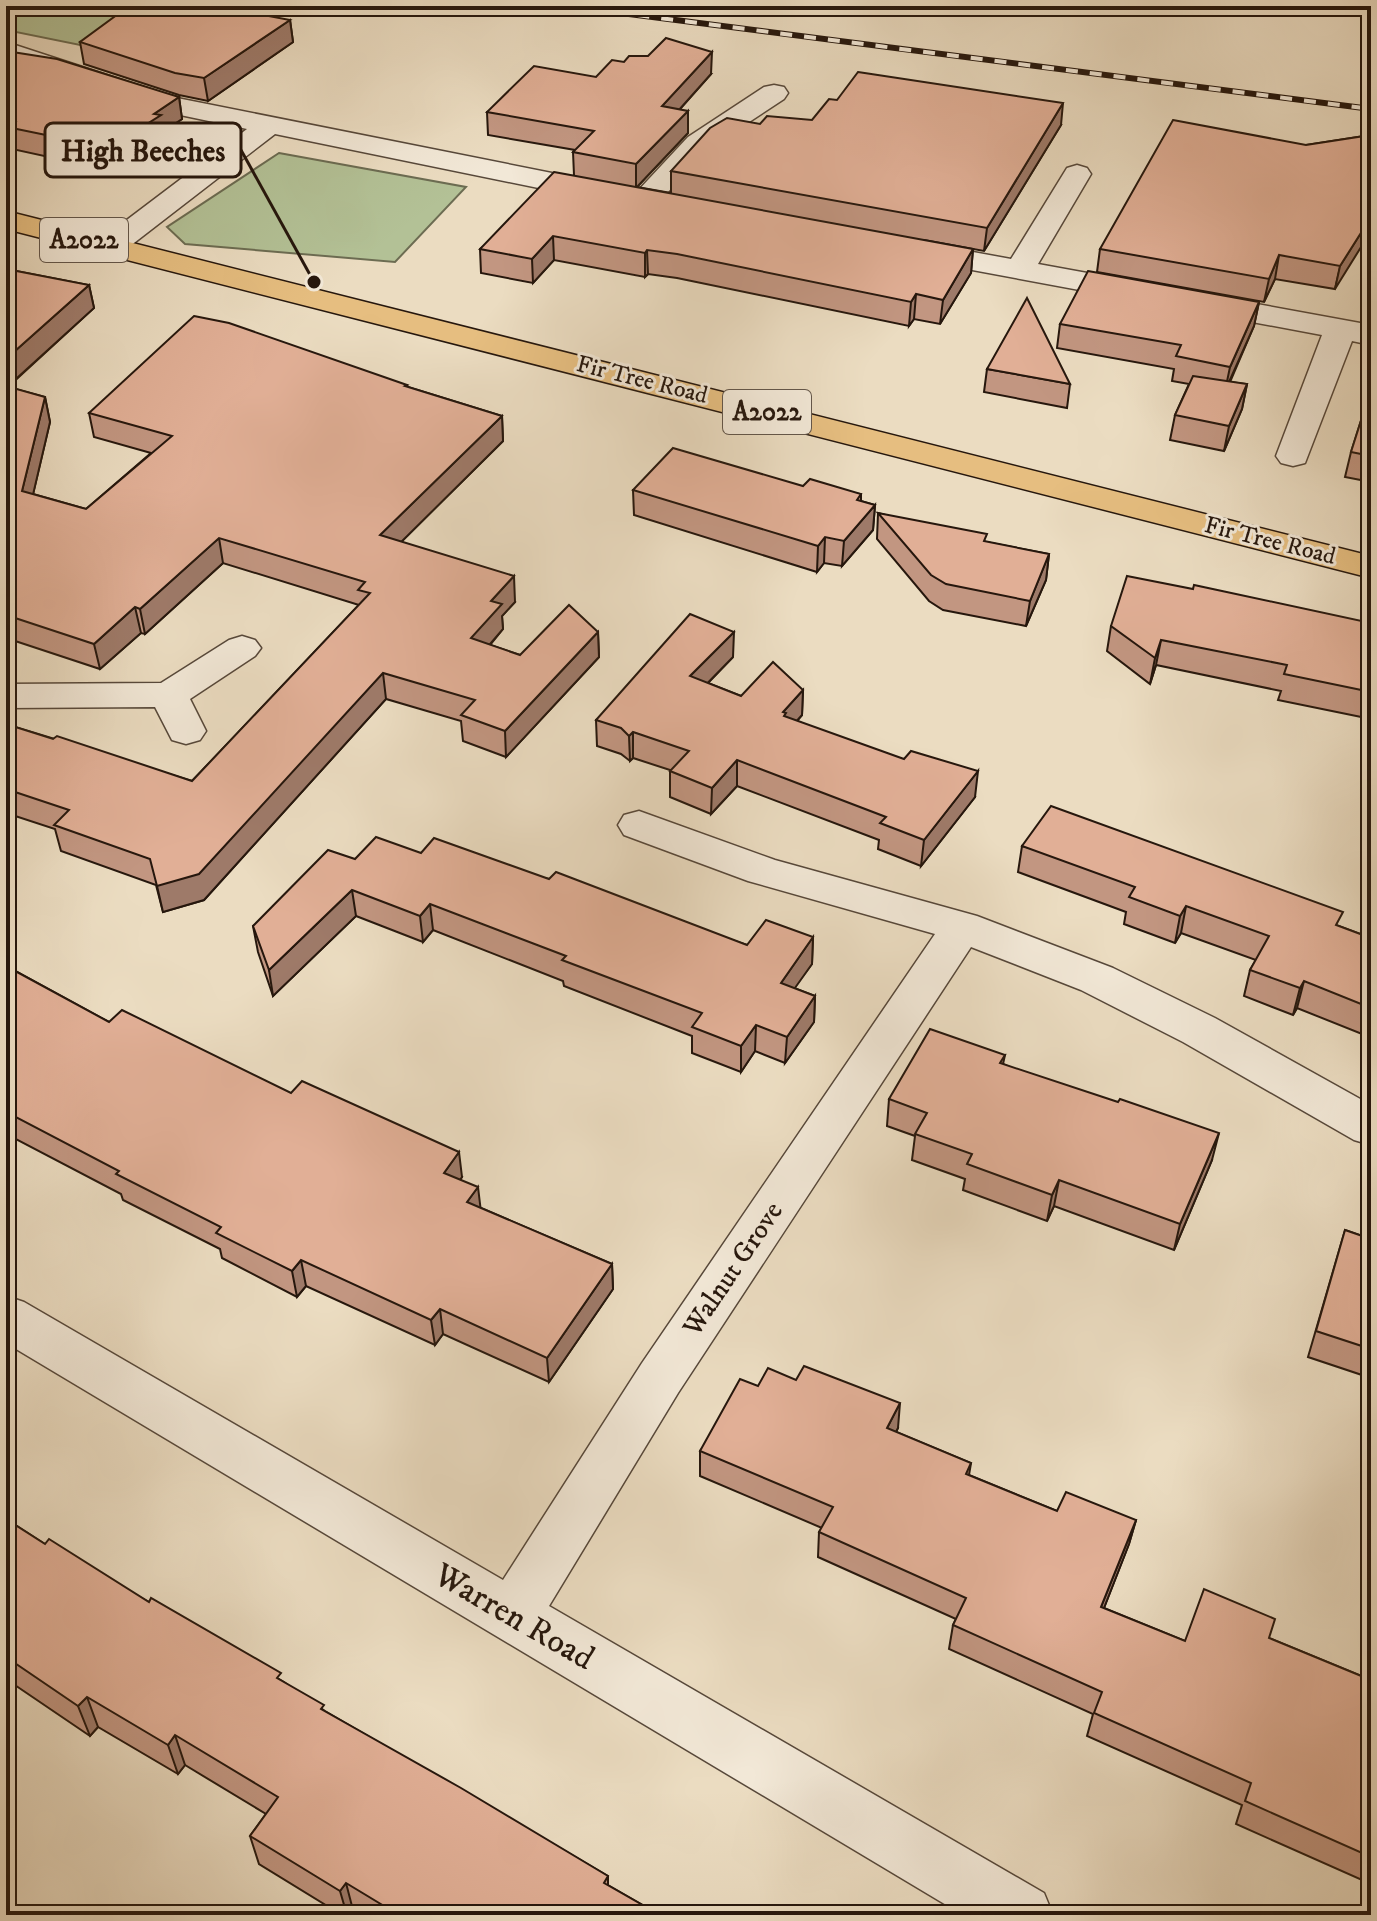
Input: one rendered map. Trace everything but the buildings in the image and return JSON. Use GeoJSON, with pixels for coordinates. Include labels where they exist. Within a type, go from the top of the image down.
{"type":"FeatureCollection","features":[{"type":"Feature","properties":{"kind":"main road","name":"Fir Tree Road"},"geometry":{"type":"LineString","coordinates":[[6,220],[1371,567]]}},
{"type":"Feature","properties":{"kind":"street"},"geometry":{"type":"LineString","coordinates":[[6,50],[171,105],[675,206]]}},
{"type":"Feature","properties":{"kind":"street"},"geometry":{"type":"LineString","coordinates":[[644,201],[698,143],[774,93]]}},
{"type":"Feature","properties":{"kind":"street"},"geometry":{"type":"LineString","coordinates":[[110,247],[268,126]]}},
{"type":"Feature","properties":{"kind":"street"},"geometry":{"type":"LineString","coordinates":[[1019,270],[1077,174]]}},
{"type":"Feature","properties":{"kind":"street"},"geometry":{"type":"LineString","coordinates":[[879,244],[1355,332],[1293,456]]}},
{"type":"Feature","properties":{"kind":"street"},"geometry":{"type":"LineString","coordinates":[[6,696],[169,695],[242,648]]}},
{"type":"Feature","properties":{"kind":"street"},"geometry":{"type":"LineString","coordinates":[[169,695],[186,731]]}},
{"type":"Feature","properties":{"kind":"street"},"geometry":{"type":"LineString","coordinates":[[639,825],[763,871],[962,927],[1097,979],[1199,1030],[1371,1127]]}},
{"type":"Feature","properties":{"kind":"street","name":"Walnut Grove"},"geometry":{"type":"LineString","coordinates":[[512,1615],[660,1378],[962,927]]}},
{"type":"Feature","properties":{"kind":"street","name":"Warren Road"},"geometry":{"type":"LineString","coordinates":[[6,1317],[1022,1915]]}},
{"type":"Feature","properties":{"kind":"green space"},"geometry":{"type":"Polygon","coordinates":[[[6,6],[139,6],[85,46],[6,30],[6,6]]]}},
{"type":"Feature","properties":{"kind":"green space"},"geometry":{"type":"Polygon","coordinates":[[[279,153],[466,187],[395,262],[185,244],[167,227],[279,153]]]}},
{"type":"Feature","properties":{"kind":"railway"},"geometry":{"type":"LineString","coordinates":[[566,6],[1371,109]]}},
{"type":"Feature","properties":{"kind":"place","name":"High Beeches"},"geometry":{"type":"Point","coordinates":[314,282]}}]}
